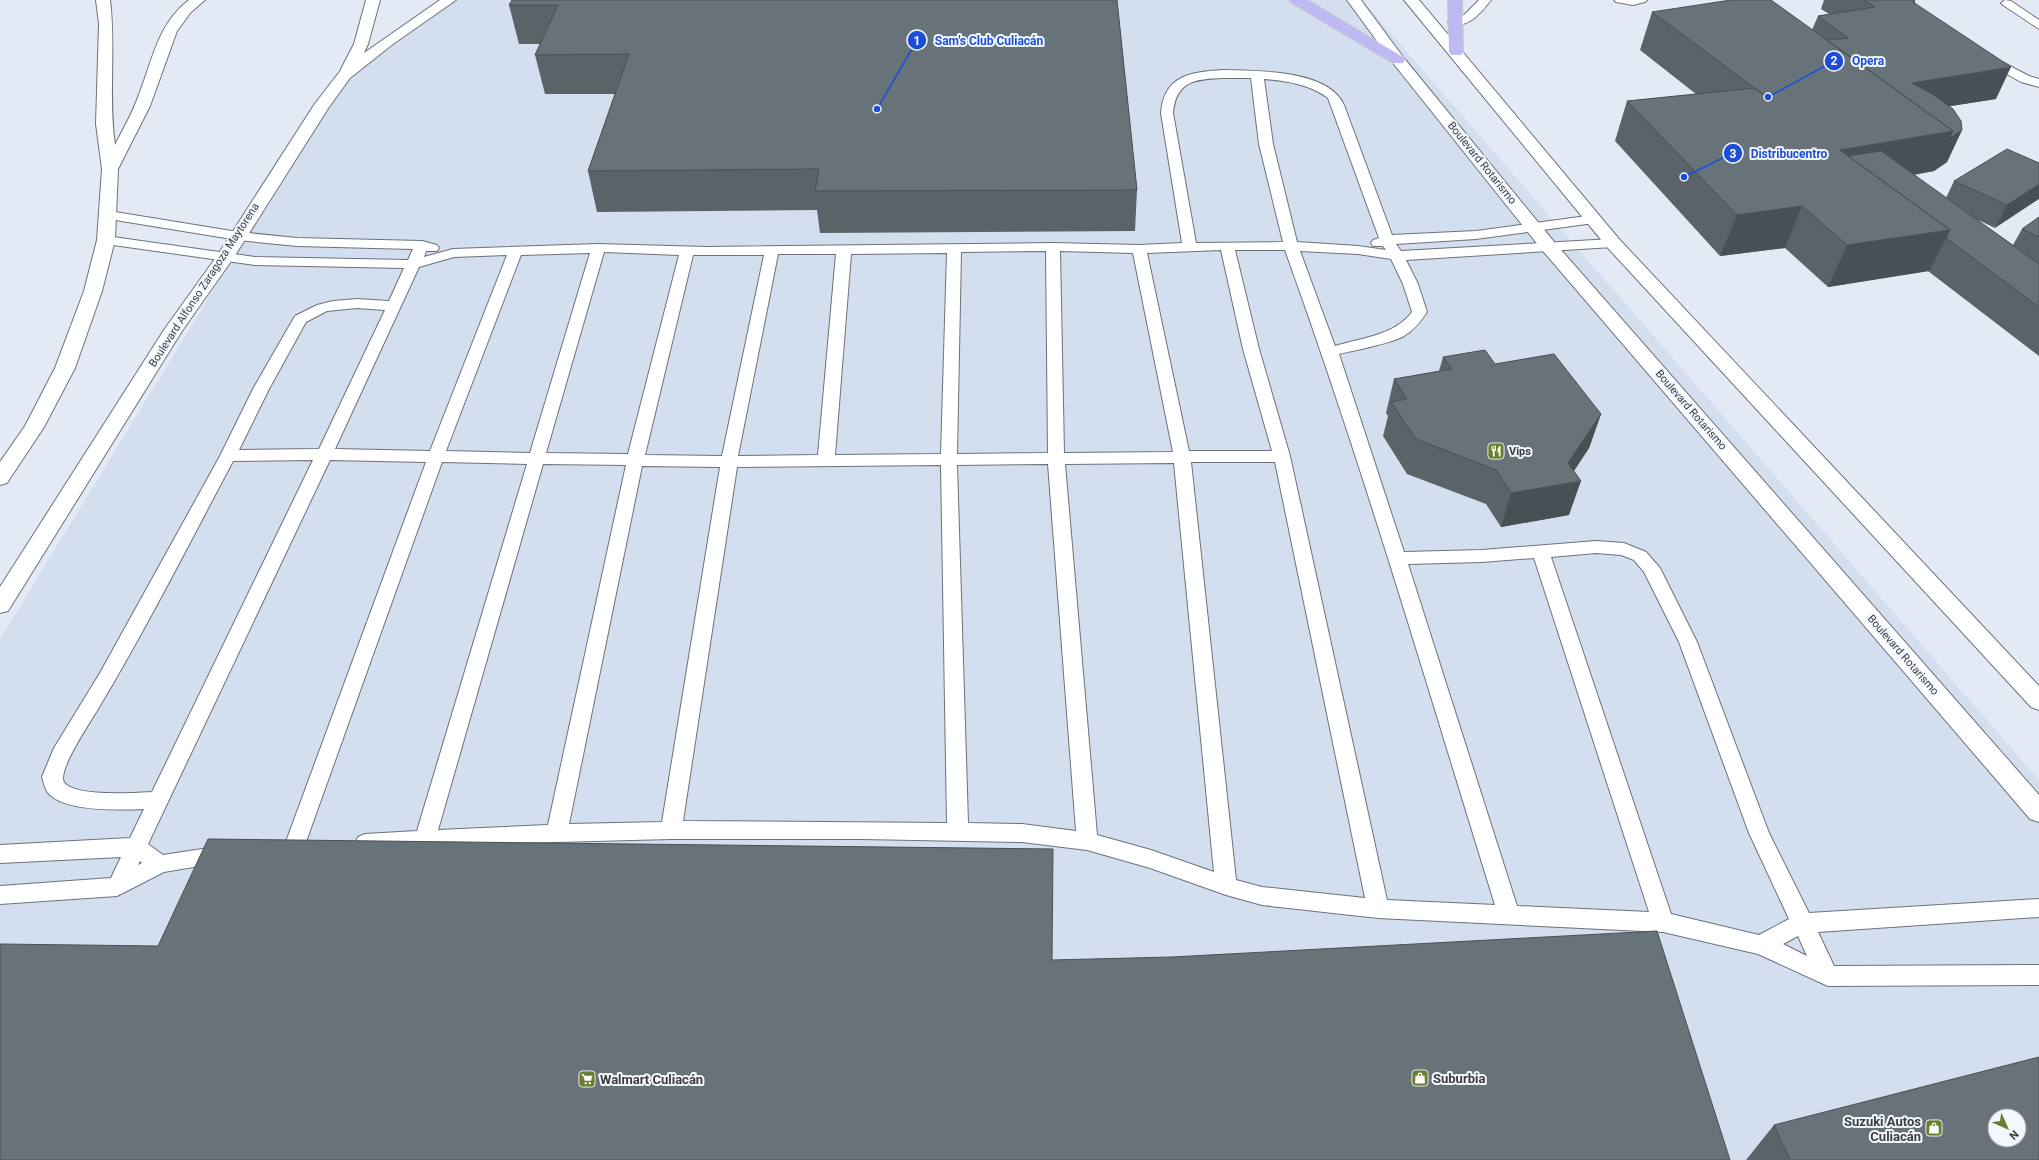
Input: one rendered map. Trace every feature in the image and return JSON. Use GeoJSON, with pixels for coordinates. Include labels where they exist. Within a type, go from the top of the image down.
{"type":"FeatureCollection","features":[{"type":"Feature","properties":{"kind":"main road"},"geometry":{"type":"LineString","coordinates":[[1297,0],[1398,60]]}},
{"type":"Feature","properties":{"kind":"main road"},"geometry":{"type":"LineString","coordinates":[[1455,0],[1454,22],[1456,52]]}},
{"type":"Feature","properties":{"kind":"street"},"geometry":{"type":"LineString","coordinates":[[0,478],[34,427],[65,368],[94,291],[106,240],[109,214],[110,169],[104,124],[106,24],[103,0]]}},
{"type":"Feature","properties":{"kind":"street"},"geometry":{"type":"LineString","coordinates":[[110,169],[146,98],[167,33],[178,17],[198,0]]}},
{"type":"Feature","properties":{"kind":"street"},"geometry":{"type":"LineString","coordinates":[[345,75],[361,44],[373,0]]}},
{"type":"Feature","properties":{"kind":"street","name":"Boulevard Alfonso Zaragoza Maytorena"},"geometry":{"type":"LineString","coordinates":[[0,606],[173,330],[225,257],[322,105],[345,75],[394,37],[449,0]]}},
{"type":"Feature","properties":{"kind":"street","name":"Boulevard Rotarismo"},"geometry":{"type":"LineString","coordinates":[[1354,0],[1398,60],[1550,246],[2039,812]]}},
{"type":"Feature","properties":{"kind":"street"},"geometry":{"type":"LineString","coordinates":[[1411,0],[1456,52],[1613,243],[2039,701]]}},
{"type":"Feature","properties":{"kind":"lane"},"geometry":{"type":"LineString","coordinates":[[1454,22],[1463,21],[1472,16],[1486,0]]}},
{"type":"Feature","properties":{"kind":"lane"},"geometry":{"type":"LineString","coordinates":[[1620,0],[1633,2],[1641,0]]}},
{"type":"Feature","properties":{"kind":"lane"},"geometry":{"type":"LineString","coordinates":[[2007,3],[2039,25]]}},
{"type":"Feature","properties":{"kind":"lane"},"geometry":{"type":"LineString","coordinates":[[1981,54],[2025,79],[2039,83]]}},
{"type":"Feature","properties":{"kind":"lane"},"geometry":{"type":"LineString","coordinates":[[1190,247],[1167,113],[1168,96],[1179,84],[1192,77],[1214,74],[1257,75],[1297,80],[1317,86],[1332,94],[1387,240],[1397,256],[1417,298],[1420,312],[1412,323],[1398,333],[1330,352]]}},
{"type":"Feature","properties":{"kind":"lane"},"geometry":{"type":"LineString","coordinates":[[1257,75],[1266,144],[1291,246],[1330,352],[1397,558],[1509,916]]}},
{"type":"Feature","properties":{"kind":"lane"},"geometry":{"type":"LineString","coordinates":[[109,214],[238,236],[297,242],[422,245],[453,253]]}},
{"type":"Feature","properties":{"kind":"lane"},"geometry":{"type":"LineString","coordinates":[[1358,250],[1387,240],[1438,238],[1594,219]]}},
{"type":"Feature","properties":{"kind":"lane"},"geometry":{"type":"LineString","coordinates":[[106,240],[225,257],[280,262],[413,264],[453,253],[598,248],[687,251],[772,251],[1053,246],[1139,249],[1227,246],[1291,246],[1358,250],[1397,256],[1613,243]]}},
{"type":"Feature","properties":{"kind":"lane"},"geometry":{"type":"LineString","coordinates":[[116,887],[356,388],[422,245]]}},
{"type":"Feature","properties":{"kind":"lane"},"geometry":{"type":"LineString","coordinates":[[1053,246],[1056,458],[1087,841]]}},
{"type":"Feature","properties":{"kind":"lane"},"geometry":{"type":"LineString","coordinates":[[1227,246],[1251,349],[1282,456],[1378,909]]}},
{"type":"Feature","properties":{"kind":"lane"},"geometry":{"type":"LineString","coordinates":[[425,840],[598,248]]}},
{"type":"Feature","properties":{"kind":"lane"},"geometry":{"type":"LineString","coordinates":[[954,248],[948,460],[958,831]]}},
{"type":"Feature","properties":{"kind":"lane"},"geometry":{"type":"LineString","coordinates":[[1139,249],[1182,457],[1226,886]]}},
{"type":"Feature","properties":{"kind":"lane"},"geometry":{"type":"LineString","coordinates":[[826,461],[844,250]]}},
{"type":"Feature","properties":{"kind":"lane"},"geometry":{"type":"LineString","coordinates":[[557,833],[635,461],[687,251]]}},
{"type":"Feature","properties":{"kind":"lane"},"geometry":{"type":"LineString","coordinates":[[671,830],[729,462],[772,251]]}},
{"type":"Feature","properties":{"kind":"lane"},"geometry":{"type":"LineString","coordinates":[[295,847],[436,456],[515,252]]}},
{"type":"Feature","properties":{"kind":"lane"},"geometry":{"type":"LineString","coordinates":[[158,800],[88,800],[68,795],[56,789],[52,777],[61,754],[107,678],[228,456],[261,389],[300,319],[308,312],[332,304],[394,306]]}},
{"type":"Feature","properties":{"kind":"lane"},"geometry":{"type":"LineString","coordinates":[[228,456],[323,454],[729,462],[1282,456]]}},
{"type":"Feature","properties":{"kind":"lane"},"geometry":{"type":"LineString","coordinates":[[1397,558],[1482,556],[1596,547],[1624,550],[1640,556],[1651,568],[1688,642],[1759,833],[1828,976]]}},
{"type":"Feature","properties":{"kind":"lane"},"geometry":{"type":"LineString","coordinates":[[1540,551],[1663,922]]}},
{"type":"Feature","properties":{"kind":"lane"},"geometry":{"type":"LineString","coordinates":[[349,844],[557,833],[671,830],[958,831],[1022,833],[1087,841],[1151,859],[1226,886],[1262,896],[1378,909],[1663,922],[1761,945],[1828,976],[2039,975]]}},
{"type":"Feature","properties":{"kind":"lane"},"geometry":{"type":"LineString","coordinates":[[272,850],[318,846]]}},
{"type":"Feature","properties":{"kind":"lane"},"geometry":{"type":"LineString","coordinates":[[0,854],[136,847],[160,864]]}},
{"type":"Feature","properties":{"kind":"lane"},"geometry":{"type":"LineString","coordinates":[[0,895],[116,887],[160,864],[241,853]]}},
{"type":"Feature","properties":{"kind":"lane"},"geometry":{"type":"LineString","coordinates":[[1761,945],[1802,923],[2039,908]]}},
{"type":"Feature","properties":{"kind":"shaded area"},"geometry":{"type":"Polygon","coordinates":[[[455,0],[1362,0],[2039,780],[2039,1160],[0,1160],[0,639],[345,75],[455,0]]]}},
{"type":"Feature","properties":{"kind":"building"},"geometry":{"type":"Polygon","coordinates":[[[512,0],[1117,0],[1137,190],[815,191],[819,169],[588,171],[629,54],[535,55],[558,5],[509,5],[512,0]]]}},
{"type":"Feature","properties":{"kind":"building"},"geometry":{"type":"Polygon","coordinates":[[[1731,0],[1771,0],[1953,131],[1840,150],[1950,230],[1847,245],[1802,206],[1737,215],[1627,101],[1755,88],[1652,12],[1731,0]]]}},
{"type":"Feature","properties":{"kind":"building"},"geometry":{"type":"Polygon","coordinates":[[[1864,0],[1914,0],[1915,1],[1913,2],[2011,67],[1912,83],[1934,95],[1953,109],[1961,121],[1962,130],[1949,139],[1953,131],[1827,40],[1848,38],[1818,16],[1875,7],[1864,0]]]}},
{"type":"Feature","properties":{"kind":"building"},"geometry":{"type":"Polygon","coordinates":[[[2007,149],[2039,163],[2039,184],[2007,205],[1954,181],[2007,149]]]}},
{"type":"Feature","properties":{"kind":"building"},"geometry":{"type":"Polygon","coordinates":[[[1881,151],[2039,264],[2039,307],[1946,238],[1950,230],[1848,156],[1881,151]]]}},
{"type":"Feature","properties":{"kind":"building"},"geometry":{"type":"Polygon","coordinates":[[[2039,217],[2039,237],[2022,229],[2039,217]]]}},
{"type":"Feature","properties":{"kind":"building"},"geometry":{"type":"Polygon","coordinates":[[[1485,350],[1495,364],[1554,354],[1601,414],[1568,463],[1581,481],[1511,493],[1496,470],[1416,439],[1391,402],[1407,399],[1394,379],[1452,369],[1443,357],[1485,350]]]}},
{"type":"Feature","properties":{"kind":"building","name":"Walmart Culiacán"},"geometry":{"type":"Polygon","coordinates":[[[208,839],[1053,849],[1052,960],[1172,957],[1657,931],[1730,1160],[0,1160],[0,944],[158,946],[208,839]]]}},
{"type":"Feature","properties":{"kind":"building"},"geometry":{"type":"Polygon","coordinates":[[[2039,1057],[2039,1160],[1790,1160],[1774,1125],[2039,1057]]]}},
{"type":"Feature","properties":{"kind":"place","name":"Opera"},"geometry":{"type":"Point","coordinates":[1768,97]}},
{"type":"Feature","properties":{"kind":"place","name":"Sam's Club Culiacán"},"geometry":{"type":"Point","coordinates":[877,109]}},
{"type":"Feature","properties":{"kind":"place","name":"Distribucentro"},"geometry":{"type":"Point","coordinates":[1684,177]}},
{"type":"Feature","properties":{"kind":"place","name":"Vips"},"geometry":{"type":"Point","coordinates":[1496,451]}},
{"type":"Feature","properties":{"kind":"place","name":"Suburbia"},"geometry":{"type":"Point","coordinates":[1420,1078]}},
{"type":"Feature","properties":{"kind":"place","name":"Walmart Culiacán"},"geometry":{"type":"Point","coordinates":[587,1079]}},
{"type":"Feature","properties":{"kind":"place","name":"Suzuki Autos Culiacán"},"geometry":{"type":"Point","coordinates":[1934,1128]}}]}
